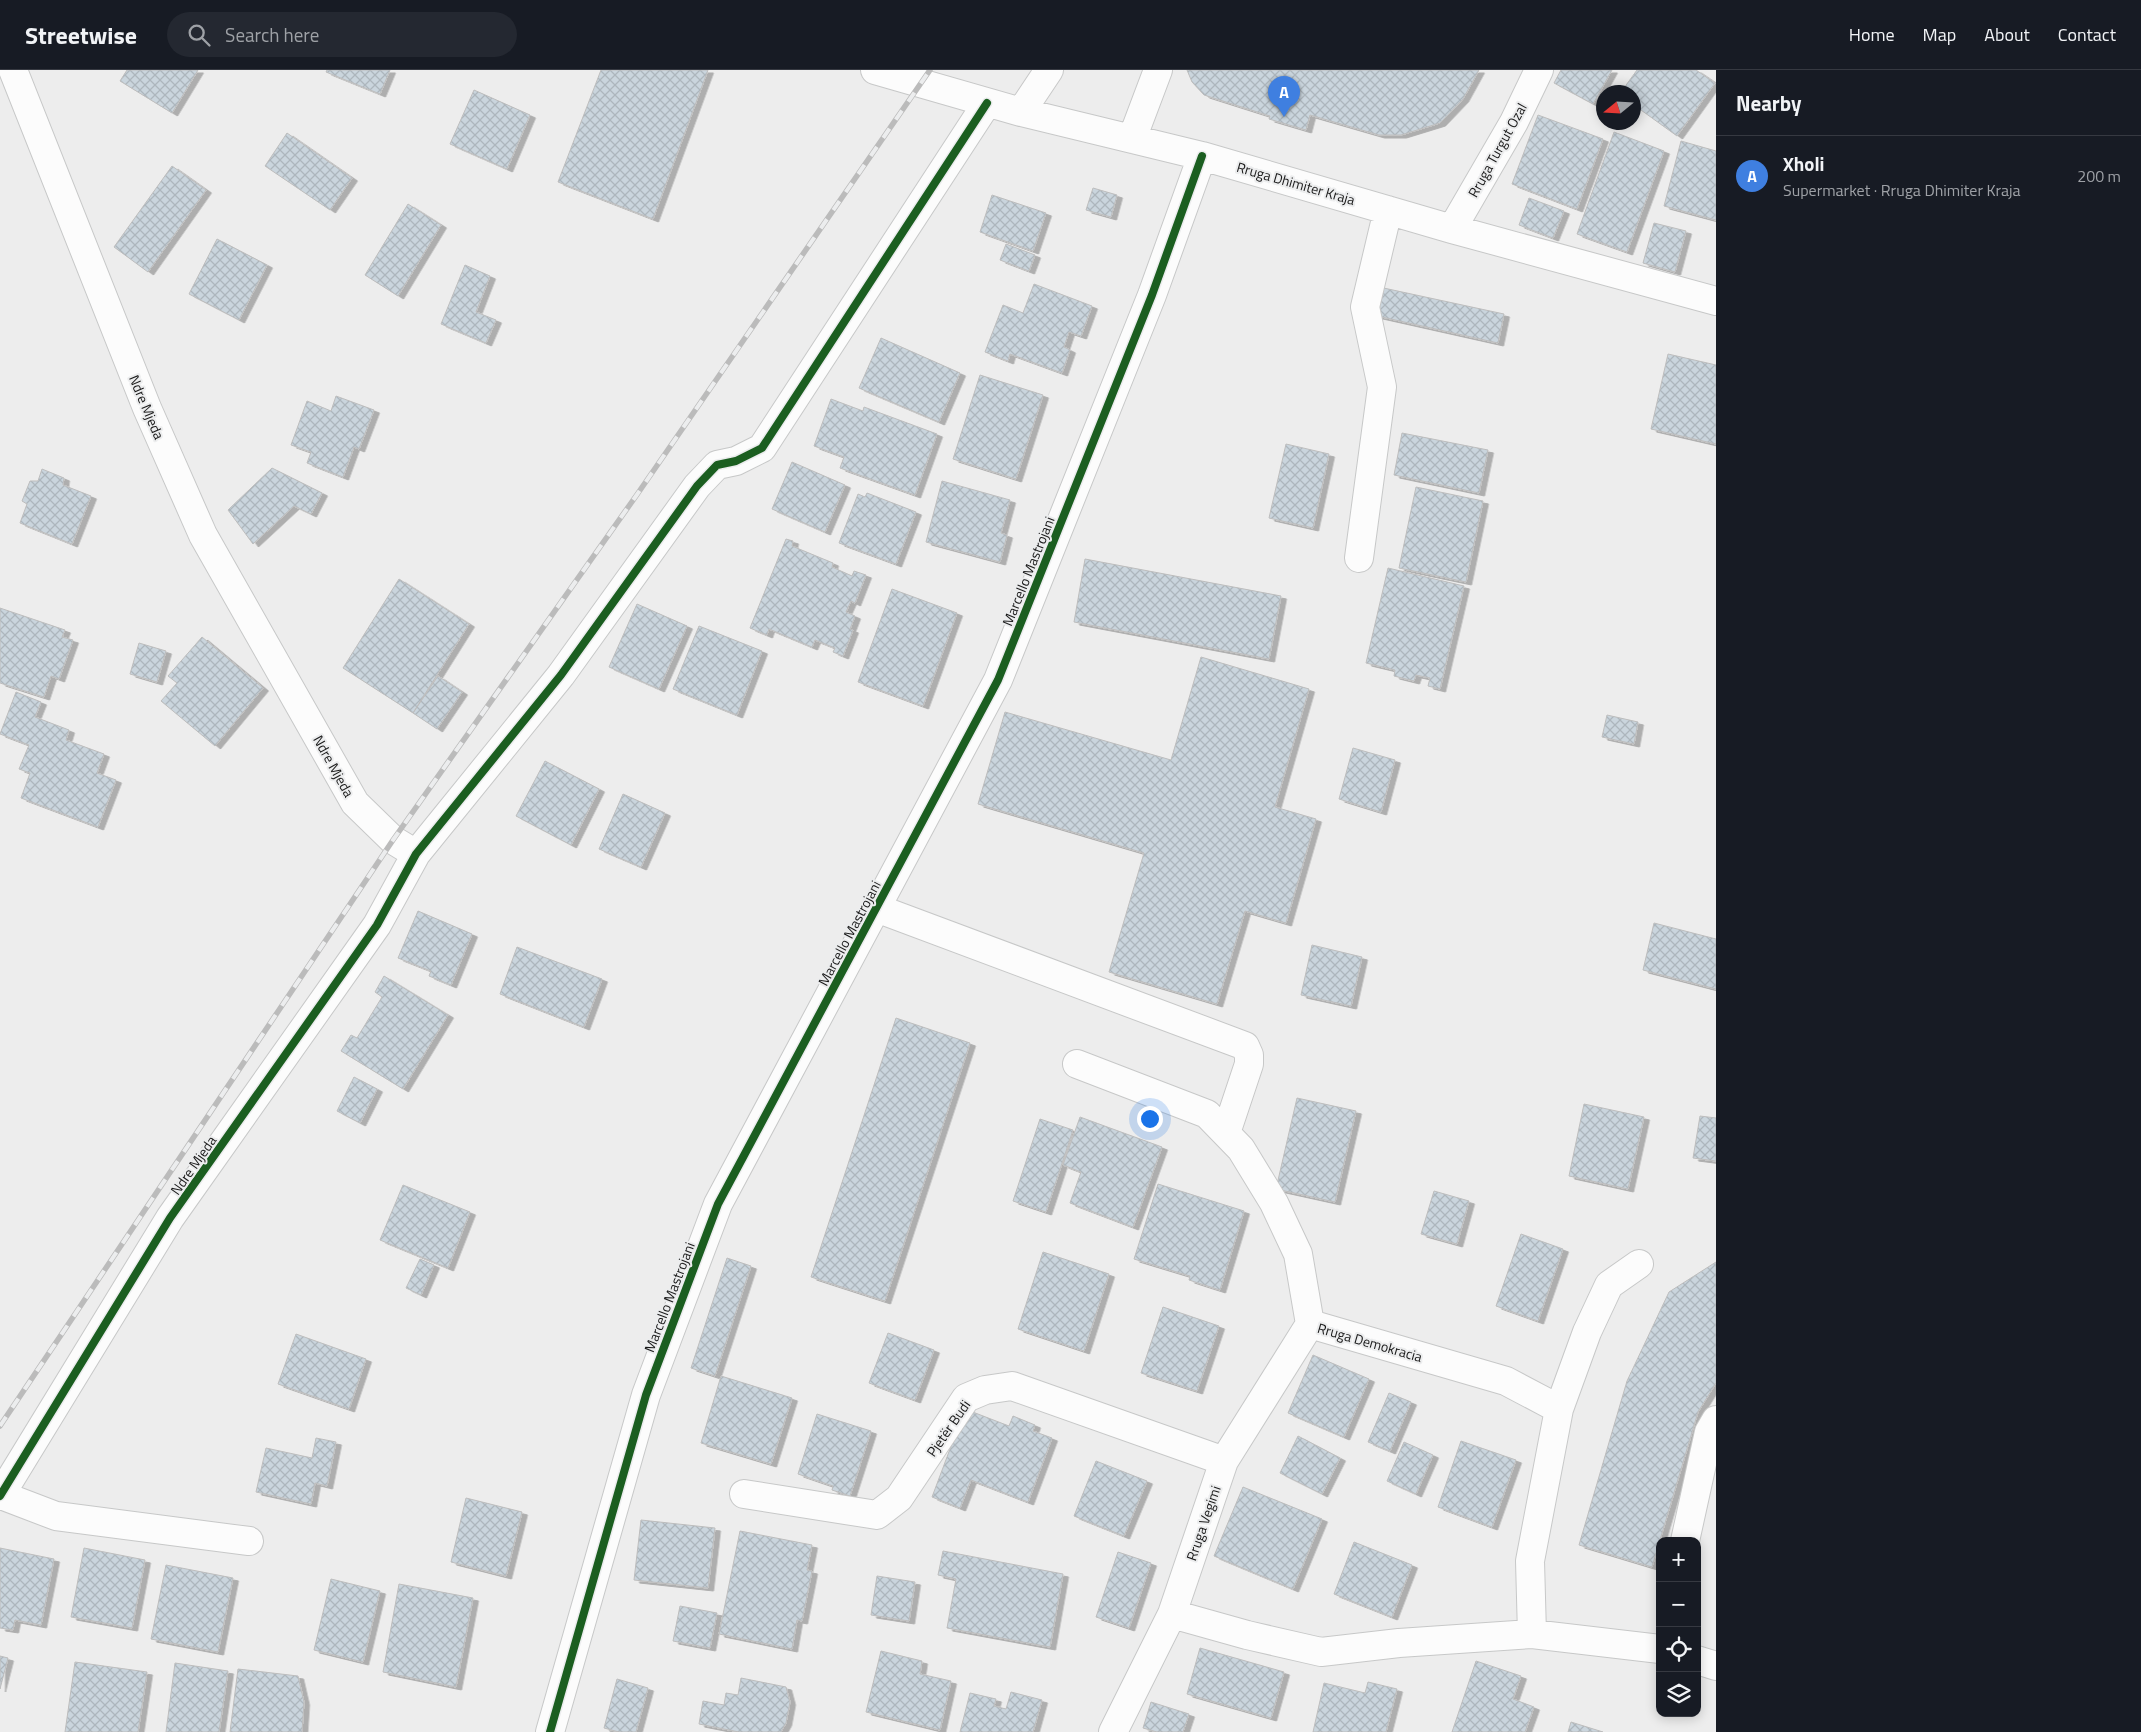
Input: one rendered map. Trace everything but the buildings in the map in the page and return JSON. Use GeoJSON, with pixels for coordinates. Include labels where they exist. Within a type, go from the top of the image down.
{"type":"FeatureCollection","features":[{"type":"Feature","properties":{"kind":"street","name":"Ndre Mjeda"},"geometry":{"type":"LineString","coordinates":[[0,1495],[170,1218],[377,925],[416,854],[393,840],[355,803],[203,535],[147,408],[13,70]]}},
{"type":"Feature","properties":{"kind":"street","name":"Rruga Dhimiter Kraja"},"geometry":{"type":"LineString","coordinates":[[875,70],[1021,112],[1202,156],[1452,229],[1716,301]]}},
{"type":"Feature","properties":{"kind":"street"},"geometry":{"type":"LineString","coordinates":[[1021,112],[1049,70]]}},
{"type":"Feature","properties":{"kind":"street"},"geometry":{"type":"LineString","coordinates":[[1132,139],[1158,70]]}},
{"type":"Feature","properties":{"kind":"street","name":"Rruga Turgut Ozal"},"geometry":{"type":"LineString","coordinates":[[1452,229],[1514,122],[1539,70]]}},
{"type":"Feature","properties":{"kind":"street"},"geometry":{"type":"LineString","coordinates":[[416,854],[555,682],[697,486],[718,465],[736,460],[762,448],[987,102]]}},
{"type":"Feature","properties":{"kind":"street","name":"Marcello Mastrojani"},"geometry":{"type":"LineString","coordinates":[[550,1732],[646,1395],[718,1204],[998,680],[1152,295],[1202,156]]}},
{"type":"Feature","properties":{"kind":"street"},"geometry":{"type":"LineString","coordinates":[[1359,558],[1382,388],[1365,307],[1388,210]]}},
{"type":"Feature","properties":{"kind":"street"},"geometry":{"type":"LineString","coordinates":[[876,908],[1245,1046],[1249,1054],[1249,1064],[1226,1133]]}},
{"type":"Feature","properties":{"kind":"street","name":"Rruga Demokracia"},"geometry":{"type":"LineString","coordinates":[[1077,1064],[1207,1114],[1241,1148],[1274,1203],[1298,1254],[1310,1324],[1506,1381],[1559,1410]]}},
{"type":"Feature","properties":{"kind":"street"},"geometry":{"type":"LineString","coordinates":[[1532,1634],[1530,1561],[1559,1410],[1587,1332],[1609,1285],[1639,1264]]}},
{"type":"Feature","properties":{"kind":"street","name":"Rruga Vegimi"},"geometry":{"type":"LineString","coordinates":[[1113,1732],[1172,1614],[1224,1461],[1310,1324]]}},
{"type":"Feature","properties":{"kind":"street","name":"Pjetër Budi"},"geometry":{"type":"LineString","coordinates":[[744,1494],[877,1514],[899,1498],[966,1398],[985,1390],[1012,1386],[1224,1461]]}},
{"type":"Feature","properties":{"kind":"street"},"geometry":{"type":"LineString","coordinates":[[1686,1537],[1709,1432],[1716,1420]]}},
{"type":"Feature","properties":{"kind":"street"},"geometry":{"type":"LineString","coordinates":[[0,1495],[56,1516],[249,1541]]}},
{"type":"Feature","properties":{"kind":"street"},"geometry":{"type":"LineString","coordinates":[[1172,1614],[1247,1635],[1321,1652],[1399,1643],[1532,1634],[1656,1649]]}},
{"type":"Feature","properties":{"kind":"street"},"geometry":{"type":"LineString","coordinates":[[1701,1661],[1716,1666]]}},
{"type":"Feature","properties":{"kind":"railway"},"geometry":{"type":"LineString","coordinates":[[0,1426],[393,840],[636,496],[930,70]]}},
{"type":"Feature","properties":{"kind":"cycle path"},"geometry":{"type":"LineString","coordinates":[[0,1496],[170,1218],[377,925],[416,854],[561,675],[697,486],[717,465],[736,461],[762,448],[987,103]]}},
{"type":"Feature","properties":{"kind":"cycle path"},"geometry":{"type":"LineString","coordinates":[[550,1732],[646,1395],[718,1204],[998,680],[1152,295],[1202,156]]}},
{"type":"Feature","properties":{"kind":"place","name":"Xholi"},"geometry":{"type":"Point","coordinates":[1284,117]}}]}
